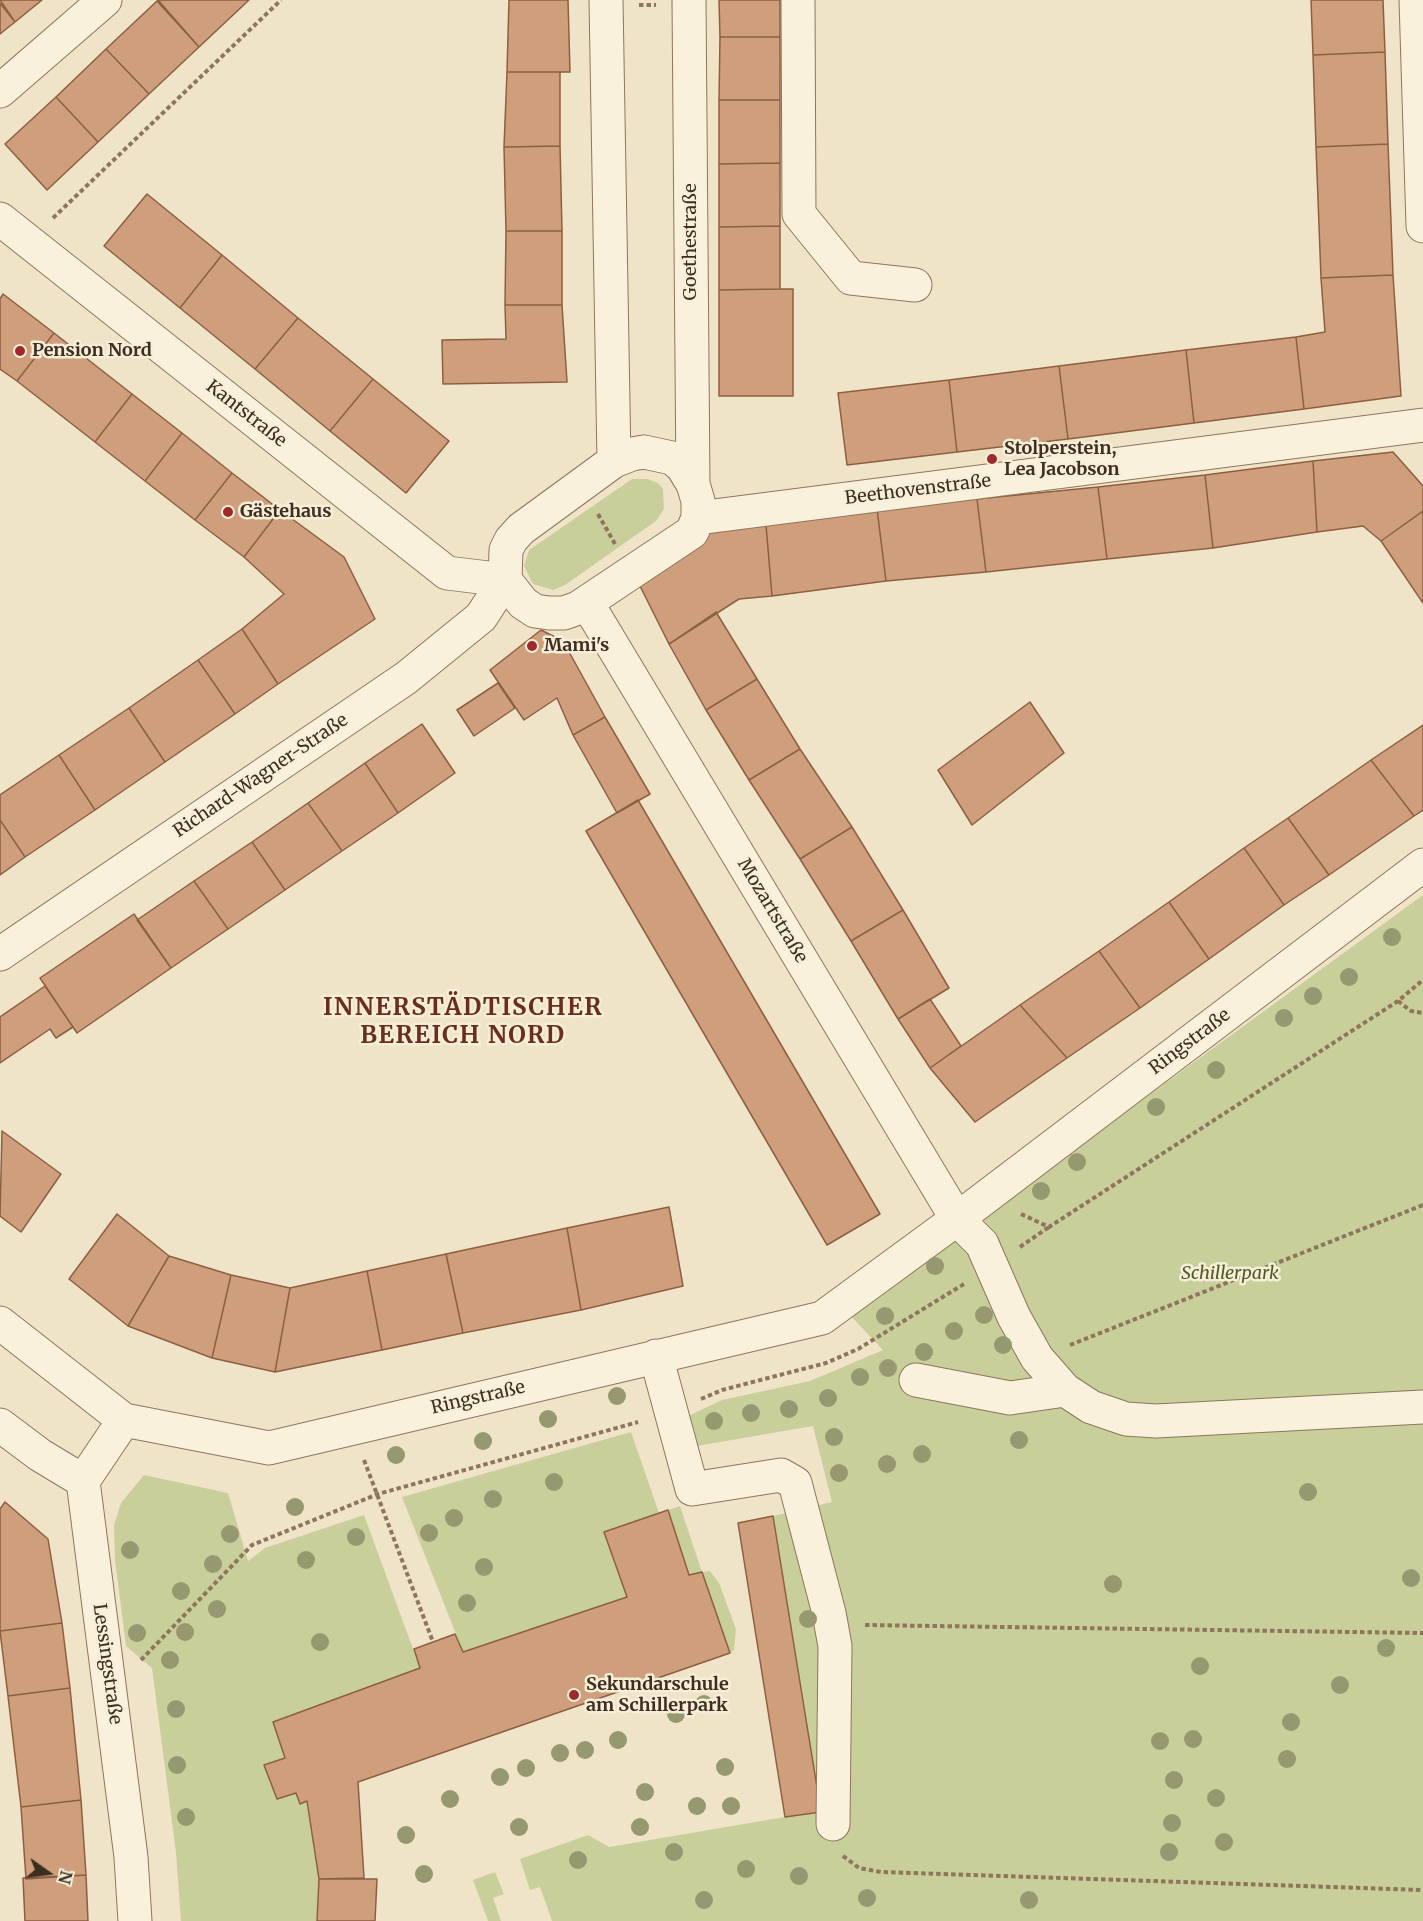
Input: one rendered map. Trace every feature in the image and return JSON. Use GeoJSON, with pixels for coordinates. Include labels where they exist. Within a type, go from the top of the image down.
{"type":"FeatureCollection","features":[{"type":"Feature","properties":{"kind":"street"},"geometry":{"type":"LineString","coordinates":[[798,0],[799,214],[851,278],[915,285]]}},
{"type":"Feature","properties":{"kind":"street"},"geometry":{"type":"LineString","coordinates":[[1416,0],[1423,226]]}},
{"type":"Feature","properties":{"kind":"street","name":"Goethestraße"},"geometry":{"type":"LineString","coordinates":[[689,2],[693,484]]}},
{"type":"Feature","properties":{"kind":"street"},"geometry":{"type":"LineString","coordinates":[[606,3],[614,461]]}},
{"type":"Feature","properties":{"kind":"street"},"geometry":{"type":"LineString","coordinates":[[0,91],[89,7]]}},
{"type":"Feature","properties":{"kind":"street","name":"Kantstraße"},"geometry":{"type":"LineString","coordinates":[[0,219],[447,573],[505,580]]}},
{"type":"Feature","properties":{"kind":"street","name":"Beethovenstraße"},"geometry":{"type":"LineString","coordinates":[[698,518],[1423,425]]}},
{"type":"Feature","properties":{"kind":"street"},"geometry":{"type":"LineString","coordinates":[[632,454],[660,454],[672,458],[682,466],[693,484],[698,518],[692,532],[684,540],[587,603],[564,613],[536,611],[523,603],[505,580],[506,550],[511,540],[614,461],[632,454]]}},
{"type":"Feature","properties":{"kind":"street","name":"Richard-Wagner-Straße"},"geometry":{"type":"LineString","coordinates":[[0,954],[406,678],[481,617],[505,580]]}},
{"type":"Feature","properties":{"kind":"street","name":"Mozartstraße"},"geometry":{"type":"LineString","coordinates":[[587,603],[957,1219]]}},
{"type":"Feature","properties":{"kind":"street","name":"Ringstraße"},"geometry":{"type":"LineString","coordinates":[[0,1323],[124,1420],[269,1448],[822,1318],[957,1219],[1423,865]]}},
{"type":"Feature","properties":{"kind":"street"},"geometry":{"type":"LineString","coordinates":[[957,1219],[982,1244],[1014,1317],[1037,1358],[1065,1390],[1090,1407],[1126,1419],[1156,1421],[1423,1407]]}},
{"type":"Feature","properties":{"kind":"street"},"geometry":{"type":"LineString","coordinates":[[656,1356],[692,1489],[781,1475],[795,1483],[832,1625],[835,1646],[833,1824]]}},
{"type":"Feature","properties":{"kind":"street"},"geometry":{"type":"LineString","coordinates":[[916,1380],[1010,1398],[1065,1390]]}},
{"type":"Feature","properties":{"kind":"street"},"geometry":{"type":"LineString","coordinates":[[0,1425],[40,1455],[83,1481],[124,1420]]}},
{"type":"Feature","properties":{"kind":"street","name":"Lessingstraße"},"geometry":{"type":"LineString","coordinates":[[83,1481],[131,1857],[135,1921]]}},
{"type":"Feature","properties":{"kind":"path"},"geometry":{"type":"LineString","coordinates":[[28,242],[281,0]]}},
{"type":"Feature","properties":{"kind":"path"},"geometry":{"type":"LineString","coordinates":[[606,3],[689,2]]}},
{"type":"Feature","properties":{"kind":"path"},"geometry":{"type":"LineString","coordinates":[[581,485],[632,572]]}},
{"type":"Feature","properties":{"kind":"path"},"geometry":{"type":"LineString","coordinates":[[108,1682],[147,1655],[252,1545],[378,1494],[670,1413],[722,1390],[836,1359],[858,1349],[992,1266],[1398,1001],[1423,980]]}},
{"type":"Feature","properties":{"kind":"path"},"geometry":{"type":"LineString","coordinates":[[1398,1001],[1411,1011],[1423,1012]]}},
{"type":"Feature","properties":{"kind":"path"},"geometry":{"type":"LineString","coordinates":[[1037,1358],[1423,1205]]}},
{"type":"Feature","properties":{"kind":"path"},"geometry":{"type":"LineString","coordinates":[[1018,1212],[1049,1227]]}},
{"type":"Feature","properties":{"kind":"path"},"geometry":{"type":"LineString","coordinates":[[351,1428],[433,1642]]}},
{"type":"Feature","properties":{"kind":"path"},"geometry":{"type":"LineString","coordinates":[[832,1625],[1423,1633]]}},
{"type":"Feature","properties":{"kind":"path"},"geometry":{"type":"LineString","coordinates":[[833,1824],[836,1843],[844,1858],[859,1868],[881,1872],[1423,1890]]}},
{"type":"Feature","properties":{"kind":"green space"},"geometry":{"type":"Polygon","coordinates":[[[632,479],[647,479],[658,483],[663,489],[664,509],[656,521],[565,585],[553,590],[533,584],[524,566],[529,550],[632,479]]]}},
{"type":"Feature","properties":{"kind":"green space","name":"Schillerpark"},"geometry":{"type":"Polygon","coordinates":[[[1423,895],[1423,1921],[552,1921],[540,1887],[530,1890],[520,1859],[588,1835],[609,1847],[820,1811],[773,1516],[832,1502],[813,1426],[697,1446],[686,1417],[722,1400],[810,1381],[883,1350],[849,1314],[1423,895]]]}},
{"type":"Feature","properties":{"kind":"green space"},"geometry":{"type":"Polygon","coordinates":[[[631,1432],[659,1513],[604,1533],[627,1597],[463,1652],[402,1497],[631,1432]]]}},
{"type":"Feature","properties":{"kind":"green space"},"geometry":{"type":"Polygon","coordinates":[[[144,1475],[228,1493],[248,1561],[265,1548],[364,1515],[420,1668],[273,1722],[285,1758],[265,1765],[277,1799],[296,1793],[300,1804],[307,1801],[319,1879],[317,1921],[181,1921],[176,1853],[152,1668],[126,1646],[115,1560],[114,1525],[121,1503],[144,1475]]]}},
{"type":"Feature","properties":{"kind":"green space"},"geometry":{"type":"Polygon","coordinates":[[[680,1506],[702,1572],[710,1571],[719,1583],[736,1629],[734,1650],[730,1653],[702,1573],[689,1575],[668,1510],[680,1506]]]}},
{"type":"Feature","properties":{"kind":"green space"},"geometry":{"type":"Polygon","coordinates":[[[495,1872],[504,1894],[493,1898],[501,1921],[488,1921],[473,1880],[495,1872]]]}},
{"type":"Feature","properties":{"kind":"building"},"geometry":{"type":"Polygon","coordinates":[[[0,0],[42,0],[15,22],[0,0]]]}},
{"type":"Feature","properties":{"kind":"building"},"geometry":{"type":"Polygon","coordinates":[[[158,0],[249,0],[199,47],[158,0]]]}},
{"type":"Feature","properties":{"kind":"building"},"geometry":{"type":"Polygon","coordinates":[[[509,0],[568,0],[570,72],[507,72],[509,0]]]}},
{"type":"Feature","properties":{"kind":"building"},"geometry":{"type":"Polygon","coordinates":[[[719,0],[780,0],[780,37],[720,37],[719,0]]]}},
{"type":"Feature","properties":{"kind":"building"},"geometry":{"type":"Polygon","coordinates":[[[1311,0],[1383,0],[1385,52],[1313,55],[1311,0]]]}},
{"type":"Feature","properties":{"kind":"building"},"geometry":{"type":"Polygon","coordinates":[[[157,1],[199,47],[149,94],[106,49],[157,1]]]}},
{"type":"Feature","properties":{"kind":"building"},"geometry":{"type":"Polygon","coordinates":[[[0,3],[15,22],[0,34],[0,3]]]}},
{"type":"Feature","properties":{"kind":"building"},"geometry":{"type":"Polygon","coordinates":[[[720,37],[780,37],[780,100],[719,100],[720,37]]]}},
{"type":"Feature","properties":{"kind":"building"},"geometry":{"type":"Polygon","coordinates":[[[106,49],[149,94],[98,142],[56,97],[106,49]]]}},
{"type":"Feature","properties":{"kind":"building"},"geometry":{"type":"Polygon","coordinates":[[[1385,52],[1388,144],[1316,147],[1313,55],[1385,52]]]}},
{"type":"Feature","properties":{"kind":"building"},"geometry":{"type":"Polygon","coordinates":[[[507,72],[560,72],[560,146],[504,147],[507,72]]]}},
{"type":"Feature","properties":{"kind":"building"},"geometry":{"type":"Polygon","coordinates":[[[56,97],[98,142],[47,190],[5,144],[56,97]]]}},
{"type":"Feature","properties":{"kind":"building"},"geometry":{"type":"Polygon","coordinates":[[[719,100],[780,100],[780,163],[719,164],[719,100]]]}},
{"type":"Feature","properties":{"kind":"building"},"geometry":{"type":"Polygon","coordinates":[[[1388,144],[1393,275],[1321,278],[1316,147],[1388,144]]]}},
{"type":"Feature","properties":{"kind":"building"},"geometry":{"type":"Polygon","coordinates":[[[560,146],[562,231],[506,231],[504,147],[560,146]]]}},
{"type":"Feature","properties":{"kind":"building"},"geometry":{"type":"Polygon","coordinates":[[[780,163],[780,226],[719,227],[719,164],[780,163]]]}},
{"type":"Feature","properties":{"kind":"building"},"geometry":{"type":"Polygon","coordinates":[[[147,194],[222,255],[180,308],[104,246],[147,194]]]}},
{"type":"Feature","properties":{"kind":"building"},"geometry":{"type":"Polygon","coordinates":[[[780,226],[780,289],[719,290],[719,227],[780,226]]]}},
{"type":"Feature","properties":{"kind":"building"},"geometry":{"type":"Polygon","coordinates":[[[506,231],[562,231],[562,305],[505,305],[506,231]]]}},
{"type":"Feature","properties":{"kind":"building"},"geometry":{"type":"Polygon","coordinates":[[[222,255],[298,318],[255,369],[180,308],[222,255]]]}},
{"type":"Feature","properties":{"kind":"building"},"geometry":{"type":"Polygon","coordinates":[[[1393,275],[1401,396],[1304,409],[1296,337],[1325,332],[1321,278],[1393,275]]]}},
{"type":"Feature","properties":{"kind":"building"},"geometry":{"type":"Polygon","coordinates":[[[793,289],[793,396],[719,396],[719,290],[793,289]]]}},
{"type":"Feature","properties":{"kind":"building","name":"Pension Nord"},"geometry":{"type":"Polygon","coordinates":[[[3,294],[54,333],[17,381],[0,369],[0,299],[3,294]]]}},
{"type":"Feature","properties":{"kind":"building"},"geometry":{"type":"Polygon","coordinates":[[[505,305],[562,305],[567,382],[443,384],[442,340],[506,339],[505,305]]]}},
{"type":"Feature","properties":{"kind":"building"},"geometry":{"type":"Polygon","coordinates":[[[298,318],[373,379],[330,431],[255,369],[298,318]]]}},
{"type":"Feature","properties":{"kind":"building"},"geometry":{"type":"Polygon","coordinates":[[[54,333],[132,394],[95,442],[17,381],[54,333]]]}},
{"type":"Feature","properties":{"kind":"building"},"geometry":{"type":"Polygon","coordinates":[[[1296,337],[1304,409],[1194,423],[1186,350],[1296,337]]]}},
{"type":"Feature","properties":{"kind":"building"},"geometry":{"type":"Polygon","coordinates":[[[1186,350],[1194,423],[1068,439],[1059,366],[1186,350]]]}},
{"type":"Feature","properties":{"kind":"building"},"geometry":{"type":"Polygon","coordinates":[[[1059,366],[1068,439],[957,452],[949,380],[1059,366]]]}},
{"type":"Feature","properties":{"kind":"building"},"geometry":{"type":"Polygon","coordinates":[[[373,379],[449,441],[406,493],[330,431],[373,379]]]}},
{"type":"Feature","properties":{"kind":"building"},"geometry":{"type":"Polygon","coordinates":[[[949,380],[957,452],[847,465],[838,393],[949,380]]]}},
{"type":"Feature","properties":{"kind":"building"},"geometry":{"type":"Polygon","coordinates":[[[132,394],[182,433],[145,481],[95,442],[132,394]]]}},
{"type":"Feature","properties":{"kind":"building"},"geometry":{"type":"Polygon","coordinates":[[[182,433],[232,473],[195,520],[145,481],[182,433]]]}},
{"type":"Feature","properties":{"kind":"building"},"geometry":{"type":"Polygon","coordinates":[[[1393,452],[1423,486],[1423,511],[1381,541],[1363,526],[1317,532],[1313,461],[1393,452]]]}},
{"type":"Feature","properties":{"kind":"building"},"geometry":{"type":"Polygon","coordinates":[[[1313,461],[1317,532],[1213,548],[1205,475],[1313,461]]]}},
{"type":"Feature","properties":{"kind":"building"},"geometry":{"type":"Polygon","coordinates":[[[232,473],[280,510],[244,557],[195,520],[232,473]]]}},
{"type":"Feature","properties":{"kind":"building"},"geometry":{"type":"Polygon","coordinates":[[[1205,475],[1213,548],[1107,559],[1098,487],[1205,475]]]}},
{"type":"Feature","properties":{"kind":"building"},"geometry":{"type":"Polygon","coordinates":[[[1098,487],[1107,559],[986,572],[977,499],[1098,487]]]}},
{"type":"Feature","properties":{"kind":"building"},"geometry":{"type":"Polygon","coordinates":[[[977,499],[986,572],[886,581],[877,509],[977,499]]]}},
{"type":"Feature","properties":{"kind":"building"},"geometry":{"type":"Polygon","coordinates":[[[877,509],[886,581],[772,596],[766,525],[877,509]]]}},
{"type":"Feature","properties":{"kind":"building"},"geometry":{"type":"Polygon","coordinates":[[[280,510],[344,557],[375,619],[278,684],[242,629],[284,594],[244,557],[280,510]]]}},
{"type":"Feature","properties":{"kind":"building"},"geometry":{"type":"Polygon","coordinates":[[[1423,511],[1423,603],[1381,541],[1423,511]]]}},
{"type":"Feature","properties":{"kind":"building"},"geometry":{"type":"Polygon","coordinates":[[[766,525],[772,596],[739,599],[669,644],[640,586],[710,532],[766,525]]]}},
{"type":"Feature","properties":{"kind":"building"},"geometry":{"type":"Polygon","coordinates":[[[716,612],[757,679],[706,710],[669,644],[716,612]]]}},
{"type":"Feature","properties":{"kind":"building"},"geometry":{"type":"Polygon","coordinates":[[[242,629],[278,684],[235,714],[198,660],[242,629]]]}},
{"type":"Feature","properties":{"kind":"building"},"geometry":{"type":"Polygon","coordinates":[[[541,630],[563,641],[605,717],[573,735],[557,698],[524,720],[490,670],[541,630]]]}},
{"type":"Feature","properties":{"kind":"building"},"geometry":{"type":"Polygon","coordinates":[[[198,660],[235,714],[165,762],[129,708],[198,660]]]}},
{"type":"Feature","properties":{"kind":"building"},"geometry":{"type":"Polygon","coordinates":[[[757,679],[800,749],[749,780],[706,710],[757,679]]]}},
{"type":"Feature","properties":{"kind":"building"},"geometry":{"type":"Polygon","coordinates":[[[498,683],[515,708],[474,736],[457,710],[498,683]]]}},
{"type":"Feature","properties":{"kind":"building"},"geometry":{"type":"Polygon","coordinates":[[[1030,702],[1064,753],[972,825],[938,770],[1030,702]]]}},
{"type":"Feature","properties":{"kind":"building"},"geometry":{"type":"Polygon","coordinates":[[[129,708],[165,762],[95,810],[59,755],[129,708]]]}},
{"type":"Feature","properties":{"kind":"building"},"geometry":{"type":"Polygon","coordinates":[[[605,717],[650,794],[617,813],[573,735],[605,717]]]}},
{"type":"Feature","properties":{"kind":"building"},"geometry":{"type":"Polygon","coordinates":[[[422,724],[455,773],[398,813],[365,763],[422,724]]]}},
{"type":"Feature","properties":{"kind":"building"},"geometry":{"type":"Polygon","coordinates":[[[1423,725],[1423,810],[1414,816],[1371,760],[1423,725]]]}},
{"type":"Feature","properties":{"kind":"building"},"geometry":{"type":"Polygon","coordinates":[[[800,749],[852,827],[800,859],[749,780],[800,749]]]}},
{"type":"Feature","properties":{"kind":"building"},"geometry":{"type":"Polygon","coordinates":[[[59,755],[95,810],[25,857],[0,820],[0,795],[59,755]]]}},
{"type":"Feature","properties":{"kind":"building"},"geometry":{"type":"Polygon","coordinates":[[[1371,760],[1414,816],[1329,875],[1288,818],[1371,760]]]}},
{"type":"Feature","properties":{"kind":"building"},"geometry":{"type":"Polygon","coordinates":[[[365,763],[398,813],[342,851],[308,803],[365,763]]]}},
{"type":"Feature","properties":{"kind":"building"},"geometry":{"type":"Polygon","coordinates":[[[638,800],[880,1214],[827,1245],[586,831],[638,800]]]}},
{"type":"Feature","properties":{"kind":"building"},"geometry":{"type":"Polygon","coordinates":[[[308,803],[342,851],[285,890],[252,842],[308,803]]]}},
{"type":"Feature","properties":{"kind":"building"},"geometry":{"type":"Polygon","coordinates":[[[1288,818],[1329,875],[1284,905],[1244,848],[1288,818]]]}},
{"type":"Feature","properties":{"kind":"building"},"geometry":{"type":"Polygon","coordinates":[[[0,820],[25,857],[0,875],[0,820]]]}},
{"type":"Feature","properties":{"kind":"building"},"geometry":{"type":"Polygon","coordinates":[[[852,827],[903,910],[851,941],[800,859],[852,827]]]}},
{"type":"Feature","properties":{"kind":"building"},"geometry":{"type":"Polygon","coordinates":[[[252,842],[285,890],[228,929],[194,881],[252,842]]]}},
{"type":"Feature","properties":{"kind":"building"},"geometry":{"type":"Polygon","coordinates":[[[1244,848],[1284,905],[1209,959],[1169,902],[1244,848]]]}},
{"type":"Feature","properties":{"kind":"building"},"geometry":{"type":"Polygon","coordinates":[[[194,881],[228,929],[171,968],[137,920],[194,881]]]}},
{"type":"Feature","properties":{"kind":"building"},"geometry":{"type":"Polygon","coordinates":[[[1169,902],[1209,959],[1140,1008],[1099,951],[1169,902]]]}},
{"type":"Feature","properties":{"kind":"building"},"geometry":{"type":"Polygon","coordinates":[[[903,910],[949,988],[898,1019],[851,941],[903,910]]]}},
{"type":"Feature","properties":{"kind":"building"},"geometry":{"type":"Polygon","coordinates":[[[134,914],[171,968],[77,1033],[40,978],[134,914]]]}},
{"type":"Feature","properties":{"kind":"building"},"geometry":{"type":"Polygon","coordinates":[[[1099,951],[1140,1008],[1067,1058],[1020,1005],[1099,951]]]}},
{"type":"Feature","properties":{"kind":"building"},"geometry":{"type":"Polygon","coordinates":[[[45,986],[73,1027],[56,1038],[50,1029],[0,1063],[0,1017],[45,986]]]}},
{"type":"Feature","properties":{"kind":"building"},"geometry":{"type":"Polygon","coordinates":[[[930,999],[961,1046],[930,1068],[898,1019],[930,999]]]}},
{"type":"Feature","properties":{"kind":"building"},"geometry":{"type":"Polygon","coordinates":[[[1020,1005],[1067,1058],[975,1122],[930,1068],[1020,1005]]]}},
{"type":"Feature","properties":{"kind":"building"},"geometry":{"type":"Polygon","coordinates":[[[2,1131],[61,1174],[21,1232],[0,1216],[2,1131]]]}},
{"type":"Feature","properties":{"kind":"building"},"geometry":{"type":"Polygon","coordinates":[[[669,1207],[683,1286],[581,1310],[567,1228],[669,1207]]]}},
{"type":"Feature","properties":{"kind":"building"},"geometry":{"type":"Polygon","coordinates":[[[117,1214],[169,1256],[128,1326],[69,1279],[117,1214]]]}},
{"type":"Feature","properties":{"kind":"building"},"geometry":{"type":"Polygon","coordinates":[[[567,1228],[581,1310],[463,1333],[446,1254],[567,1228]]]}},
{"type":"Feature","properties":{"kind":"building"},"geometry":{"type":"Polygon","coordinates":[[[446,1254],[463,1333],[382,1350],[367,1271],[446,1254]]]}},
{"type":"Feature","properties":{"kind":"building"},"geometry":{"type":"Polygon","coordinates":[[[169,1256],[231,1275],[212,1358],[128,1326],[169,1256]]]}},
{"type":"Feature","properties":{"kind":"building"},"geometry":{"type":"Polygon","coordinates":[[[367,1271],[382,1350],[275,1372],[290,1288],[367,1271]]]}},
{"type":"Feature","properties":{"kind":"building"},"geometry":{"type":"Polygon","coordinates":[[[231,1275],[290,1288],[275,1372],[212,1358],[231,1275]]]}},
{"type":"Feature","properties":{"kind":"building"},"geometry":{"type":"Polygon","coordinates":[[[5,1502],[48,1539],[62,1623],[0,1631],[0,1509],[5,1502]]]}},
{"type":"Feature","properties":{"kind":"building","name":"Sekundarschule am Schillerpark"},"geometry":{"type":"Polygon","coordinates":[[[668,1510],[689,1575],[702,1572],[730,1653],[358,1782],[364,1878],[319,1879],[307,1801],[300,1804],[296,1793],[277,1799],[264,1765],[285,1758],[273,1722],[420,1668],[414,1649],[455,1634],[463,1652],[627,1597],[604,1532],[668,1510]]]}},
{"type":"Feature","properties":{"kind":"building"},"geometry":{"type":"Polygon","coordinates":[[[773,1516],[821,1812],[785,1817],[738,1523],[773,1516]]]}},
{"type":"Feature","properties":{"kind":"building"},"geometry":{"type":"Polygon","coordinates":[[[62,1623],[70,1688],[8,1696],[0,1631],[62,1623]]]}},
{"type":"Feature","properties":{"kind":"building"},"geometry":{"type":"Polygon","coordinates":[[[70,1688],[81,1800],[21,1807],[8,1696],[70,1688]]]}},
{"type":"Feature","properties":{"kind":"building"},"geometry":{"type":"Polygon","coordinates":[[[81,1800],[86,1875],[26,1879],[21,1807],[81,1800]]]}},
{"type":"Feature","properties":{"kind":"building"},"geometry":{"type":"Polygon","coordinates":[[[86,1875],[88,1921],[25,1921],[23,1878],[86,1875]]]}},
{"type":"Feature","properties":{"kind":"building"},"geometry":{"type":"Polygon","coordinates":[[[319,1879],[377,1879],[375,1921],[317,1921],[319,1879]]]}},
{"type":"Feature","properties":{"kind":"place","name":"Pension Nord"},"geometry":{"type":"Point","coordinates":[20,351]}},
{"type":"Feature","properties":{"kind":"place","name":"Stolperstein, Lea Jacobson"},"geometry":{"type":"Point","coordinates":[992,459]}},
{"type":"Feature","properties":{"kind":"place","name":"Gästehaus"},"geometry":{"type":"Point","coordinates":[228,512]}},
{"type":"Feature","properties":{"kind":"place","name":"Mami's"},"geometry":{"type":"Point","coordinates":[532,646]}},
{"type":"Feature","properties":{"kind":"place","name":"Sekundarschule am Schillerpark"},"geometry":{"type":"Point","coordinates":[574,1695]}},
{"type":"Feature","properties":{"kind":"district","name":"INNERSTÄDTISCHER BEREICH NORD"},"geometry":{"type":"Point","coordinates":[463,1022]}}]}
